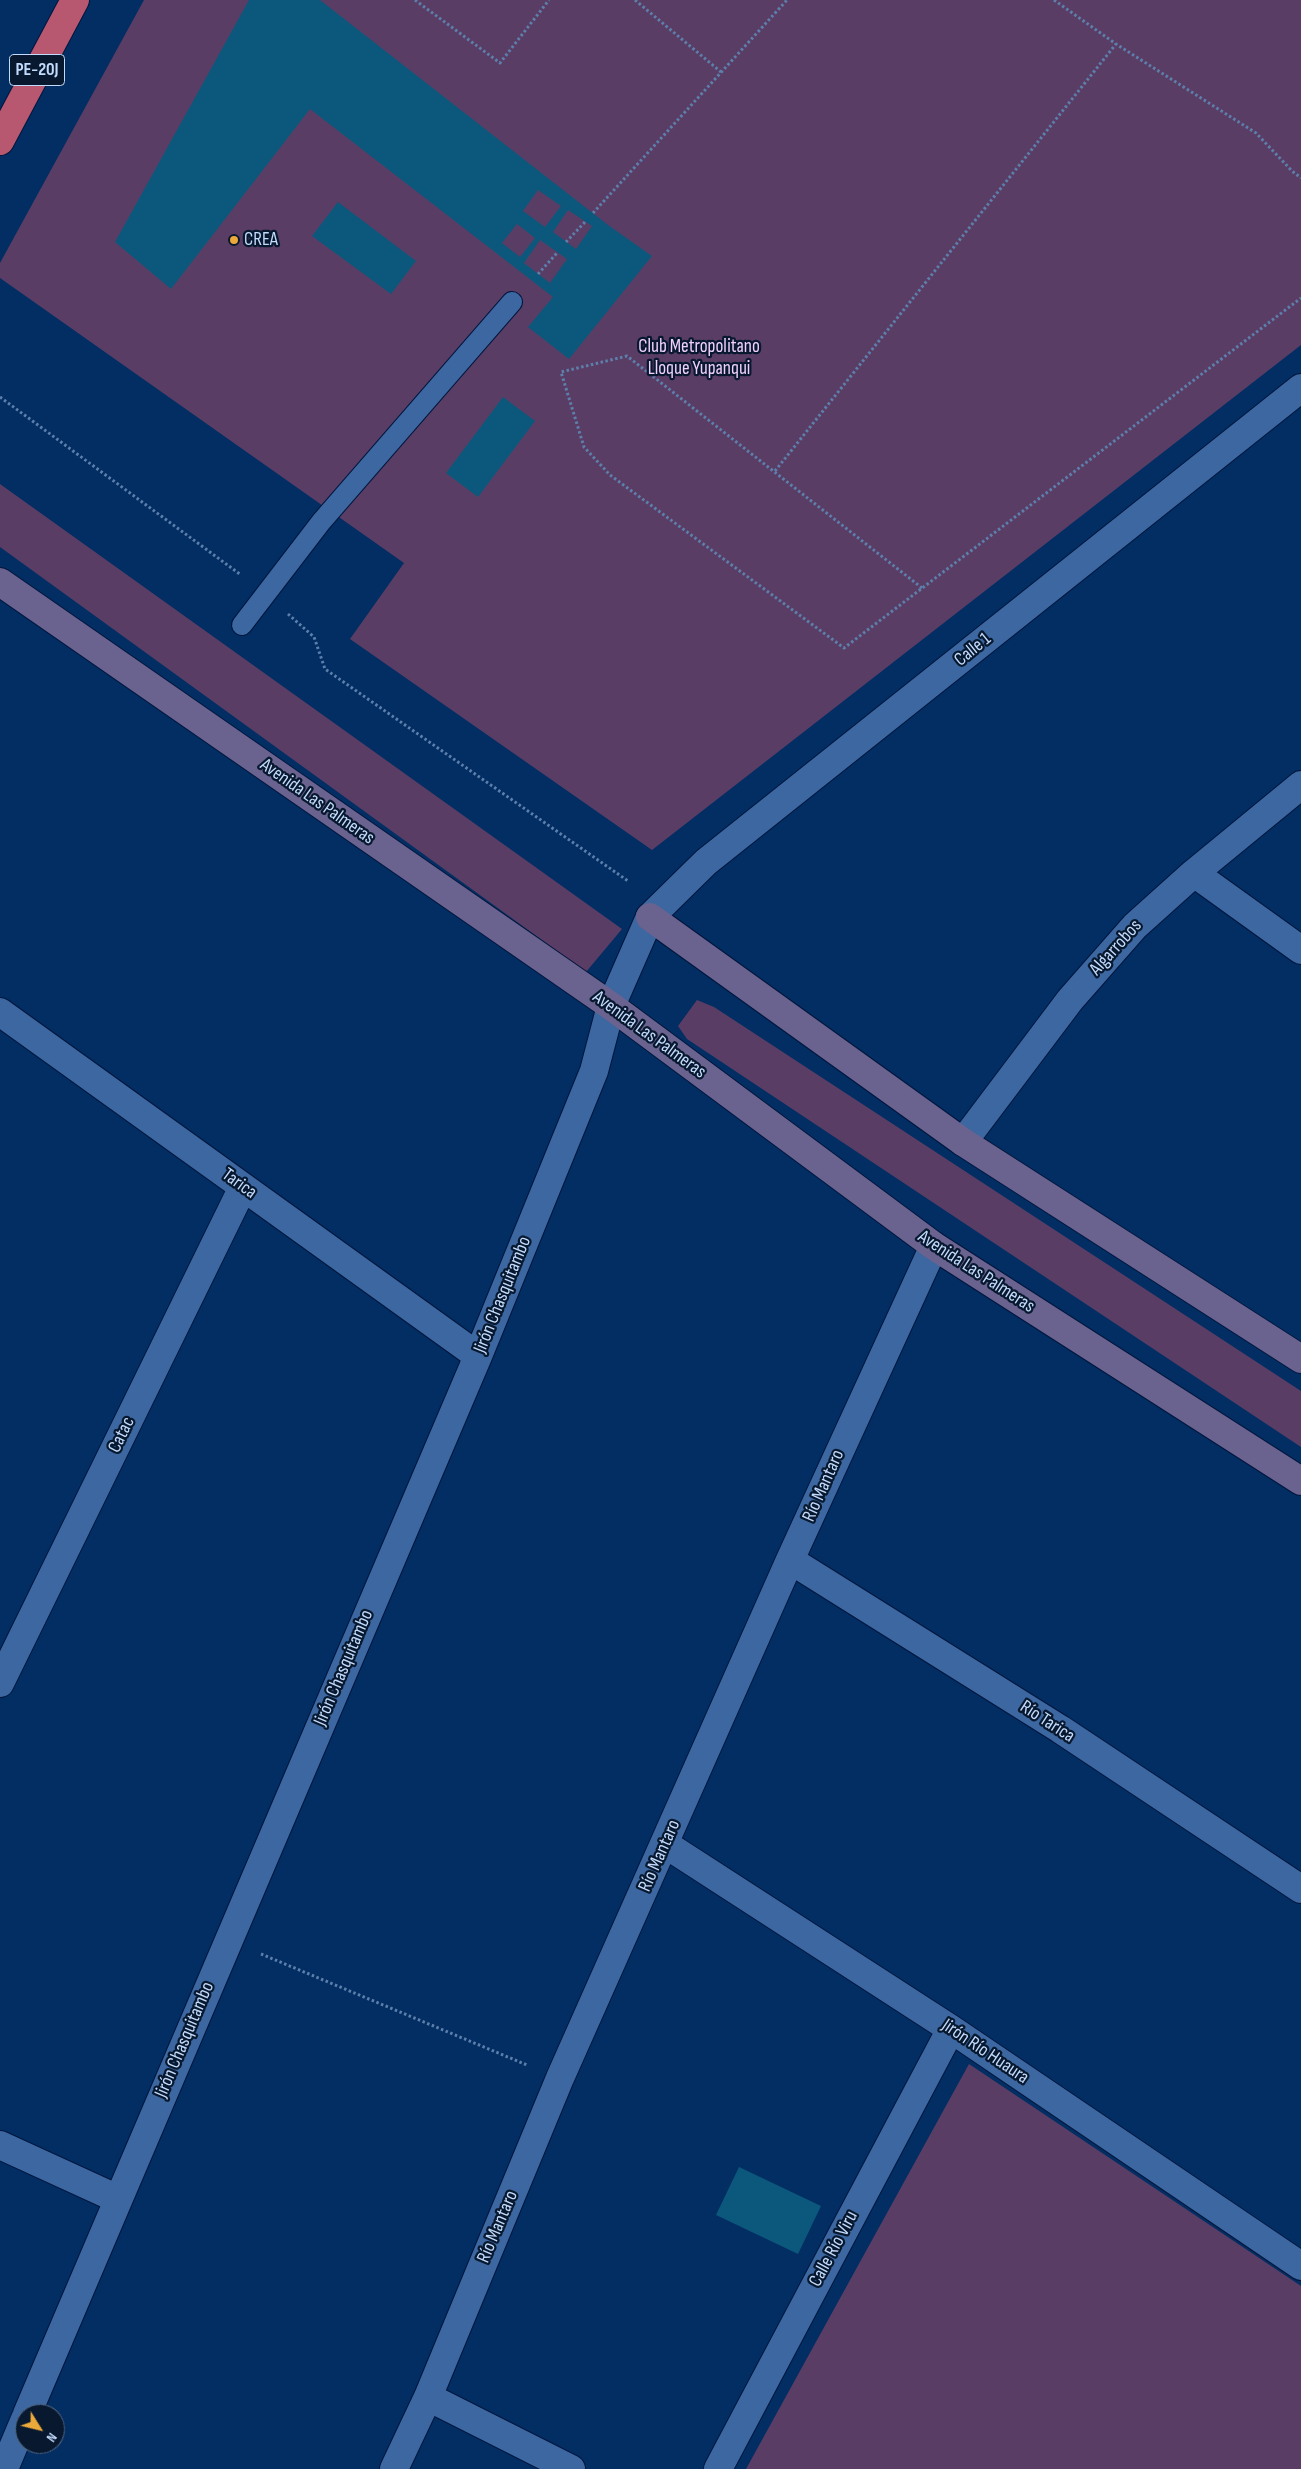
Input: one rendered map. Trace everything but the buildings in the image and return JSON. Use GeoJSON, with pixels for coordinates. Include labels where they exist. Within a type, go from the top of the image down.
{"type":"FeatureCollection","features":[{"type":"Feature","properties":{"kind":"highway","name":"PE-20J"},"geometry":{"type":"LineString","coordinates":[[0,141],[75,0]]}},
{"type":"Feature","properties":{"kind":"main road","name":"Avenida Las Palmeras"},"geometry":{"type":"LineString","coordinates":[[0,582],[611,1006],[934,1246],[1301,1481]]}},
{"type":"Feature","properties":{"kind":"main road"},"geometry":{"type":"LineString","coordinates":[[650,917],[962,1142],[1301,1359]]}},
{"type":"Feature","properties":{"kind":"street","name":"Calle 1"},"geometry":{"type":"LineString","coordinates":[[650,917],[714,856],[1301,388]]}},
{"type":"Feature","properties":{"kind":"street","name":"Algarrobos"},"geometry":{"type":"LineString","coordinates":[[962,1142],[1070,1000],[1135,926],[1194,873],[1301,785]]}},
{"type":"Feature","properties":{"kind":"street"},"geometry":{"type":"LineString","coordinates":[[1194,873],[1301,950]]}},
{"type":"Feature","properties":{"kind":"street","name":"Jirón Chasquitambo"},"geometry":{"type":"LineString","coordinates":[[31,2404],[478,1356],[594,1071],[611,1006],[650,917]]}},
{"type":"Feature","properties":{"kind":"street","name":"Tarica"},"geometry":{"type":"LineString","coordinates":[[0,1012],[478,1356]]}},
{"type":"Feature","properties":{"kind":"street","name":"Catac"},"geometry":{"type":"LineString","coordinates":[[0,1682],[243,1187]]}},
{"type":"Feature","properties":{"kind":"street","name":"Río Mantaro"},"geometry":{"type":"LineString","coordinates":[[394,2469],[428,2397],[560,2078],[790,1560],[934,1246]]}},
{"type":"Feature","properties":{"kind":"street","name":"Río Tarica"},"geometry":{"type":"LineString","coordinates":[[790,1560],[1060,1729],[1301,1889]]}},
{"type":"Feature","properties":{"kind":"street","name":"Jirón Río Huaura"},"geometry":{"type":"LineString","coordinates":[[665,1844],[951,2029],[1301,2266]]}},
{"type":"Feature","properties":{"kind":"street","name":"Calle Río Viru"},"geometry":{"type":"LineString","coordinates":[[718,2469],[951,2029]]}},
{"type":"Feature","properties":{"kind":"street"},"geometry":{"type":"LineString","coordinates":[[0,2145],[118,2199]]}},
{"type":"Feature","properties":{"kind":"street"},"geometry":{"type":"LineString","coordinates":[[428,2397],[571,2469]]}},
{"type":"Feature","properties":{"kind":"street"},"geometry":{"type":"LineString","coordinates":[[4,2469],[15,2443]]}},
{"type":"Feature","properties":{"kind":"lane"},"geometry":{"type":"LineString","coordinates":[[242,625],[321,522],[512,302]]}},
{"type":"Feature","properties":{"kind":"path"},"geometry":{"type":"LineString","coordinates":[[415,0],[500,63],[549,0]]}},
{"type":"Feature","properties":{"kind":"path"},"geometry":{"type":"LineString","coordinates":[[635,0],[722,72]]}},
{"type":"Feature","properties":{"kind":"path"},"geometry":{"type":"LineString","coordinates":[[593,213],[787,0]]}},
{"type":"Feature","properties":{"kind":"path"},"geometry":{"type":"LineString","coordinates":[[1054,0],[1116,44],[1256,133],[1301,178]]}},
{"type":"Feature","properties":{"kind":"path"},"geometry":{"type":"LineString","coordinates":[[775,471],[1116,44]]}},
{"type":"Feature","properties":{"kind":"path"},"geometry":{"type":"LineString","coordinates":[[566,242],[586,222]]}},
{"type":"Feature","properties":{"kind":"path"},"geometry":{"type":"LineString","coordinates":[[538,274],[557,253]]}},
{"type":"Feature","properties":{"kind":"path"},"geometry":{"type":"LineString","coordinates":[[922,588],[627,356],[561,372],[584,447],[610,476],[844,648],[1301,298]]}},
{"type":"Feature","properties":{"kind":"path"},"geometry":{"type":"LineString","coordinates":[[0,397],[266,594],[314,637],[325,670],[628,881]]}},
{"type":"Feature","properties":{"kind":"path"},"geometry":{"type":"LineString","coordinates":[[228,1941],[560,2078]]}},
{"type":"Feature","properties":{"kind":"green space","name":"Club Metropolitano Lloque Yupanqui"},"geometry":{"type":"Polygon","coordinates":[[[144,0],[1301,0],[1301,345],[652,850],[350,639],[404,563],[0,278],[0,263],[144,0]]]}},
{"type":"Feature","properties":{"kind":"green space"},"geometry":{"type":"Polygon","coordinates":[[[0,484],[622,929],[586,972],[0,547],[0,484]]]}},
{"type":"Feature","properties":{"kind":"green space"},"geometry":{"type":"Polygon","coordinates":[[[697,1000],[714,1007],[1301,1391],[1301,1447],[687,1039],[678,1026],[697,1000]]]}},
{"type":"Feature","properties":{"kind":"green space"},"geometry":{"type":"Polygon","coordinates":[[[969,2064],[1301,2286],[1301,2469],[746,2469],[969,2064]]]}},
{"type":"Feature","properties":{"kind":"place","name":"CREA"},"geometry":{"type":"Point","coordinates":[234,240]}}]}
